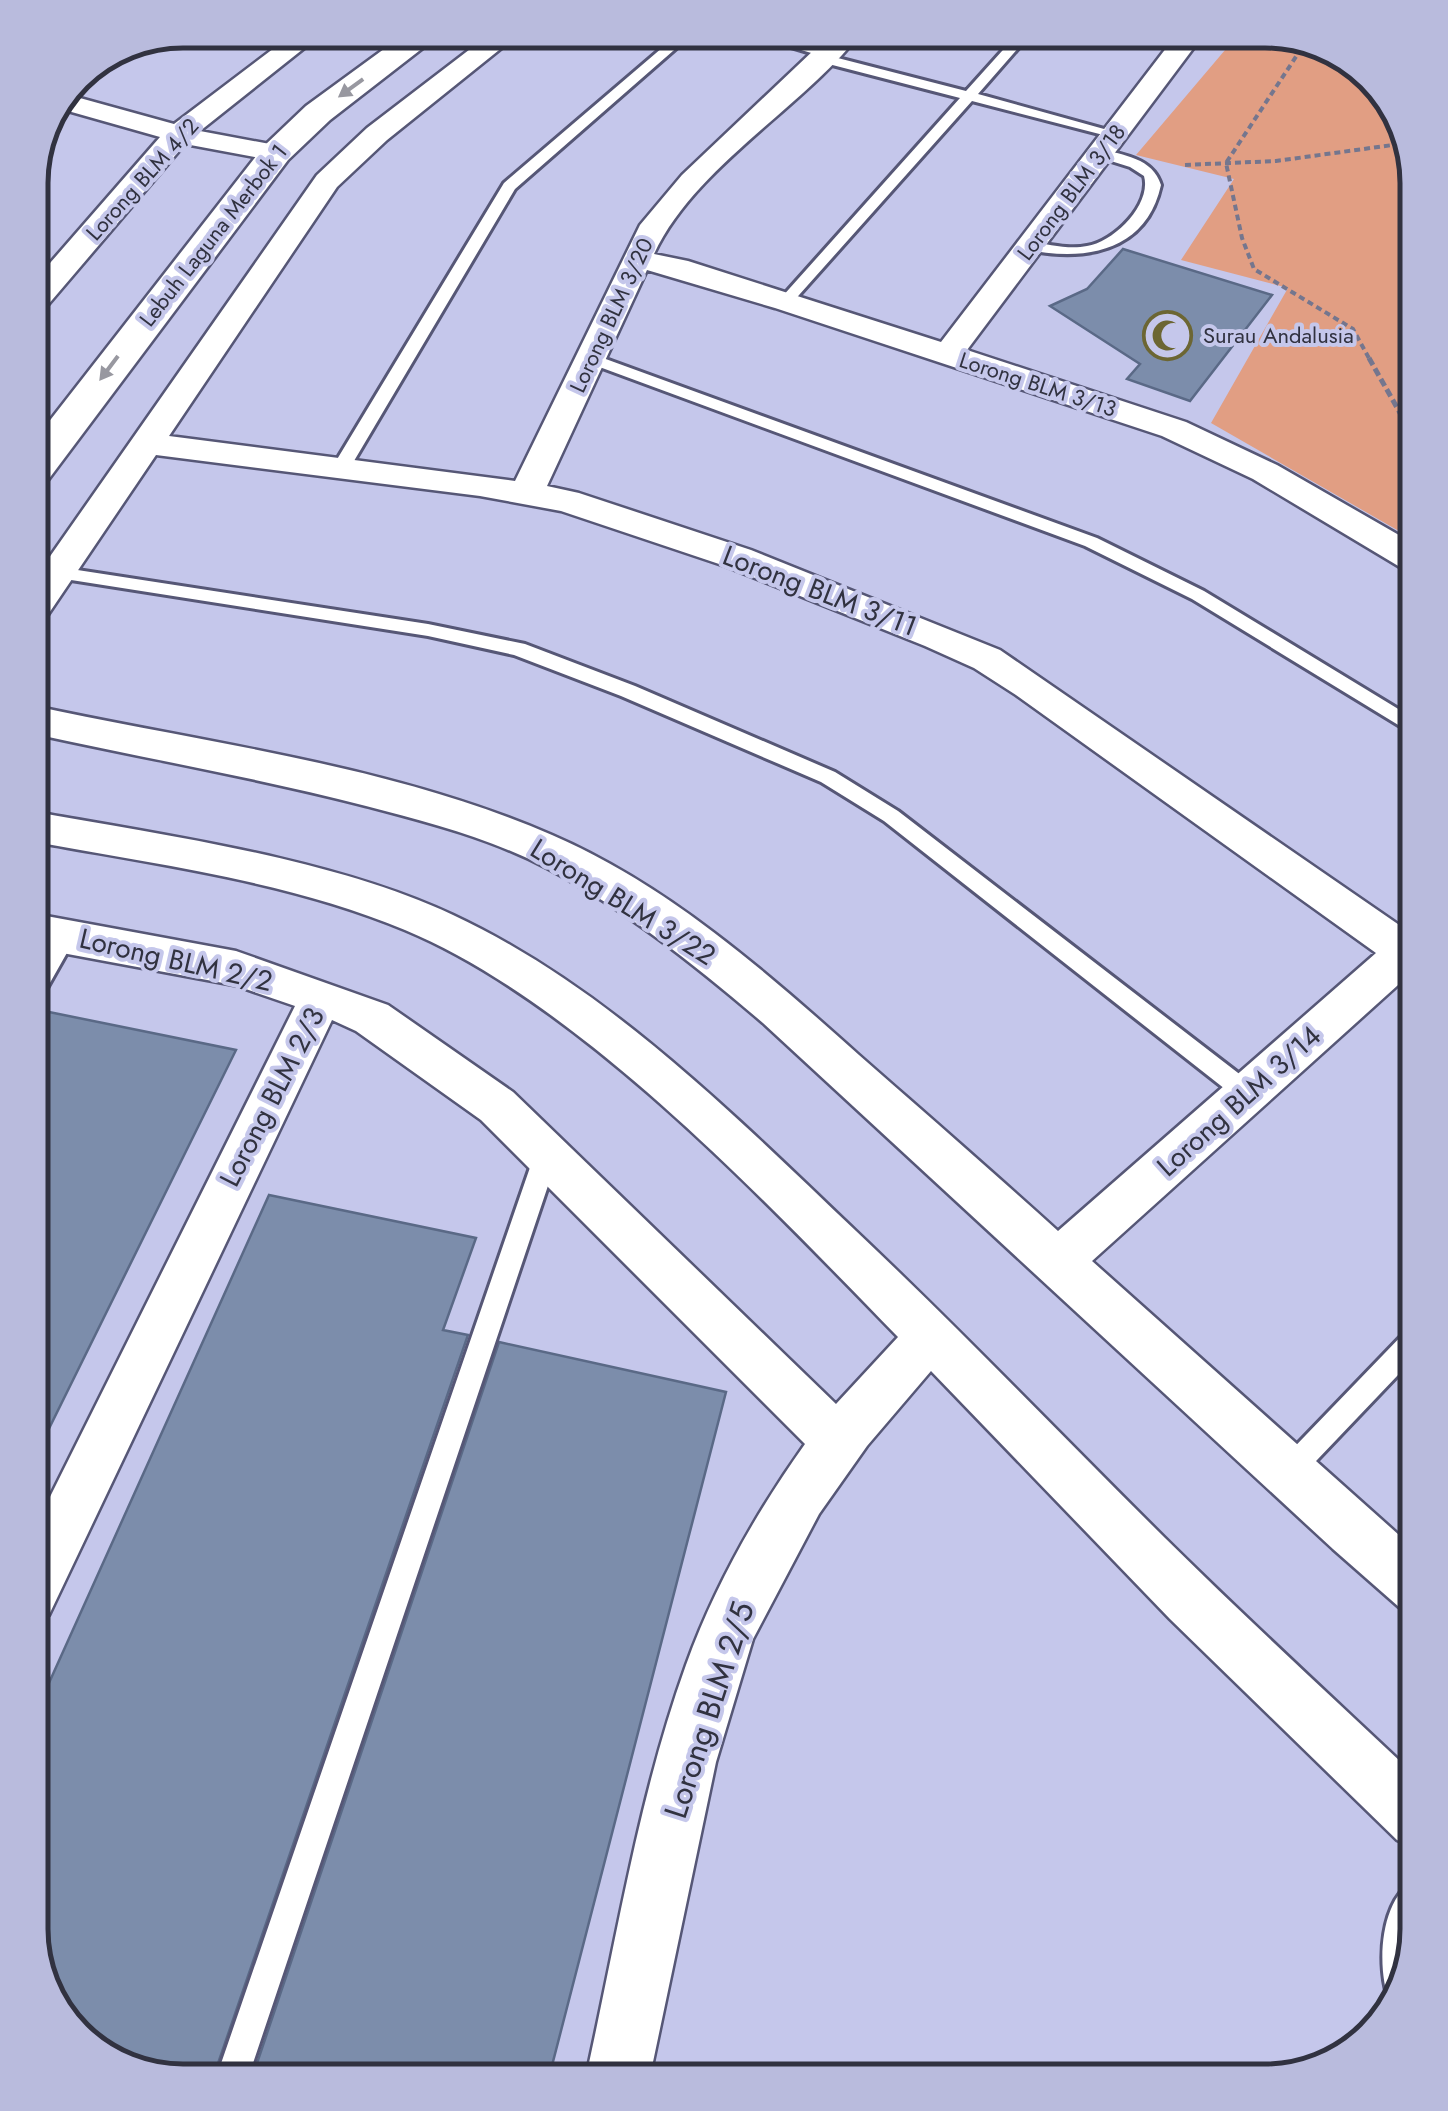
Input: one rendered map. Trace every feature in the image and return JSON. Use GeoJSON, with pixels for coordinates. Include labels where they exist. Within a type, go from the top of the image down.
{"type":"FeatureCollection","features":[{"type":"Feature","properties":{"kind":"street","name":"Lorong BLM 4/2"},"geometry":{"type":"LineString","coordinates":[[48,285],[178,134],[290,48]]}},
{"type":"Feature","properties":{"kind":"street","name":"Lebuh Laguna Merbok 1"},"geometry":{"type":"LineString","coordinates":[[48,451],[170,286],[258,150],[278,112],[364,48]]}},
{"type":"Feature","properties":{"kind":"street","name":"Lebuh Laguna Merbok 1"},"geometry":{"type":"LineString","coordinates":[[48,396],[258,150],[405,48]]}},
{"type":"Feature","properties":{"kind":"street"},"geometry":{"type":"LineString","coordinates":[[48,587],[326,181],[378,134],[488,48]]}},
{"type":"Feature","properties":{"kind":"street","name":"Lorong BLM 3/20"},"geometry":{"type":"LineString","coordinates":[[528,492],[650,231],[672,203],[831,48]]}},
{"type":"Feature","properties":{"kind":"street","name":"Lorong BLM 3/18"},"geometry":{"type":"LineString","coordinates":[[948,354],[1180,48]]}},
{"type":"Feature","properties":{"kind":"street"},"geometry":{"type":"LineString","coordinates":[[72,104],[178,134],[258,150]]}},
{"type":"Feature","properties":{"kind":"street","name":"Lorong BLM 3/13"},"geometry":{"type":"LineString","coordinates":[[636,259],[677,267],[786,301],[1187,434],[1266,472],[1400,551]]}},
{"type":"Feature","properties":{"kind":"street","name":"Lorong BLM 3/11"},"geometry":{"type":"LineString","coordinates":[[148,444],[528,492],[633,520],[738,558],[987,659],[1400,938]]}},
{"type":"Feature","properties":{"kind":"street","name":"Lorong BLM 3/22"},"geometry":{"type":"LineString","coordinates":[[48,723],[320,779],[456,815],[562,857],[655,915],[737,973],[1059,1260],[1286,1474],[1400,1572]]}},
{"type":"Feature","properties":{"kind":"street"},"geometry":{"type":"LineString","coordinates":[[48,829],[251,868],[377,903],[444,930],[515,971],[595,1026],[702,1117],[932,1336],[1188,1599],[1400,1801]]}},
{"type":"Feature","properties":{"kind":"street","name":"Lorong BLM 2/2"},"geometry":{"type":"LineString","coordinates":[[48,932],[236,968],[321,997]]}},
{"type":"Feature","properties":{"kind":"street","name":"Lorong BLM 3/14"},"geometry":{"type":"LineString","coordinates":[[1059,1260],[1400,957]]}},
{"type":"Feature","properties":{"kind":"street","name":"Lorong BLM 2/3"},"geometry":{"type":"LineString","coordinates":[[48,1559],[321,997],[372,1018],[497,1106],[838,1441]]}},
{"type":"Feature","properties":{"kind":"street","name":"Lorong BLM 2/5"},"geometry":{"type":"LineString","coordinates":[[622,2063],[686,1763],[738,1606],[788,1511],[838,1441],[883,1384],[932,1336]]}},
{"type":"Feature","properties":{"kind":"lane"},"geometry":{"type":"LineString","coordinates":[[342,466],[499,199],[543,154],[670,48]]}},
{"type":"Feature","properties":{"kind":"lane"},"geometry":{"type":"LineString","coordinates":[[800,48],[1108,143],[1152,176],[1154,187],[1146,205],[1125,232],[1098,250],[1074,252],[1030,246]]}},
{"type":"Feature","properties":{"kind":"lane"},"geometry":{"type":"LineString","coordinates":[[786,301],[1012,48]]}},
{"type":"Feature","properties":{"kind":"lane"},"geometry":{"type":"LineString","coordinates":[[592,359],[1090,542],[1198,595],[1400,719]]}},
{"type":"Feature","properties":{"kind":"lane"},"geometry":{"type":"LineString","coordinates":[[58,573],[428,630],[518,649],[628,691],[828,777],[891,816],[1247,1093]]}},
{"type":"Feature","properties":{"kind":"lane"},"geometry":{"type":"LineString","coordinates":[[237,2063],[547,1153]]}},
{"type":"Feature","properties":{"kind":"lane"},"geometry":{"type":"LineString","coordinates":[[1286,1474],[1400,1355]]}},
{"type":"Feature","properties":{"kind":"path"},"geometry":{"type":"LineString","coordinates":[[1298,52],[1226,163],[1242,238],[1254,269],[1352,329],[1400,413]]}},
{"type":"Feature","properties":{"kind":"path"},"geometry":{"type":"LineString","coordinates":[[1226,163],[1395,145]]}},
{"type":"Feature","properties":{"kind":"shaded area"},"geometry":{"type":"Polygon","coordinates":[[[1227,48],[1274,48],[1309,55],[1348,75],[1373,100],[1390,131],[1399,165],[1400,532],[1211,423],[1288,288],[1181,260],[1234,179],[1136,155],[1227,48]]]}},
{"type":"Feature","properties":{"kind":"building","name":"Surau Andalusia"},"geometry":{"type":"Polygon","coordinates":[[[1123,249],[1272,295],[1190,401],[1127,379],[1140,364],[1050,306],[1087,289],[1123,249]]]}},
{"type":"Feature","properties":{"kind":"building"},"geometry":{"type":"Polygon","coordinates":[[[48,1014],[236,1050],[48,1431],[48,1014]]]}},
{"type":"Feature","properties":{"kind":"building"},"geometry":{"type":"Polygon","coordinates":[[[269,1195],[476,1238],[443,1330],[468,1335],[218,2063],[148,2059],[115,2045],[75,2011],[58,1980],[48,1928],[48,1685],[269,1195]]]}},
{"type":"Feature","properties":{"kind":"building"},"geometry":{"type":"Polygon","coordinates":[[[499,1342],[726,1392],[553,2063],[257,2063],[499,1342]]]}},
{"type":"Feature","properties":{"kind":"place","name":"Surau Andalusia"},"geometry":{"type":"Point","coordinates":[1168,335]}}]}
